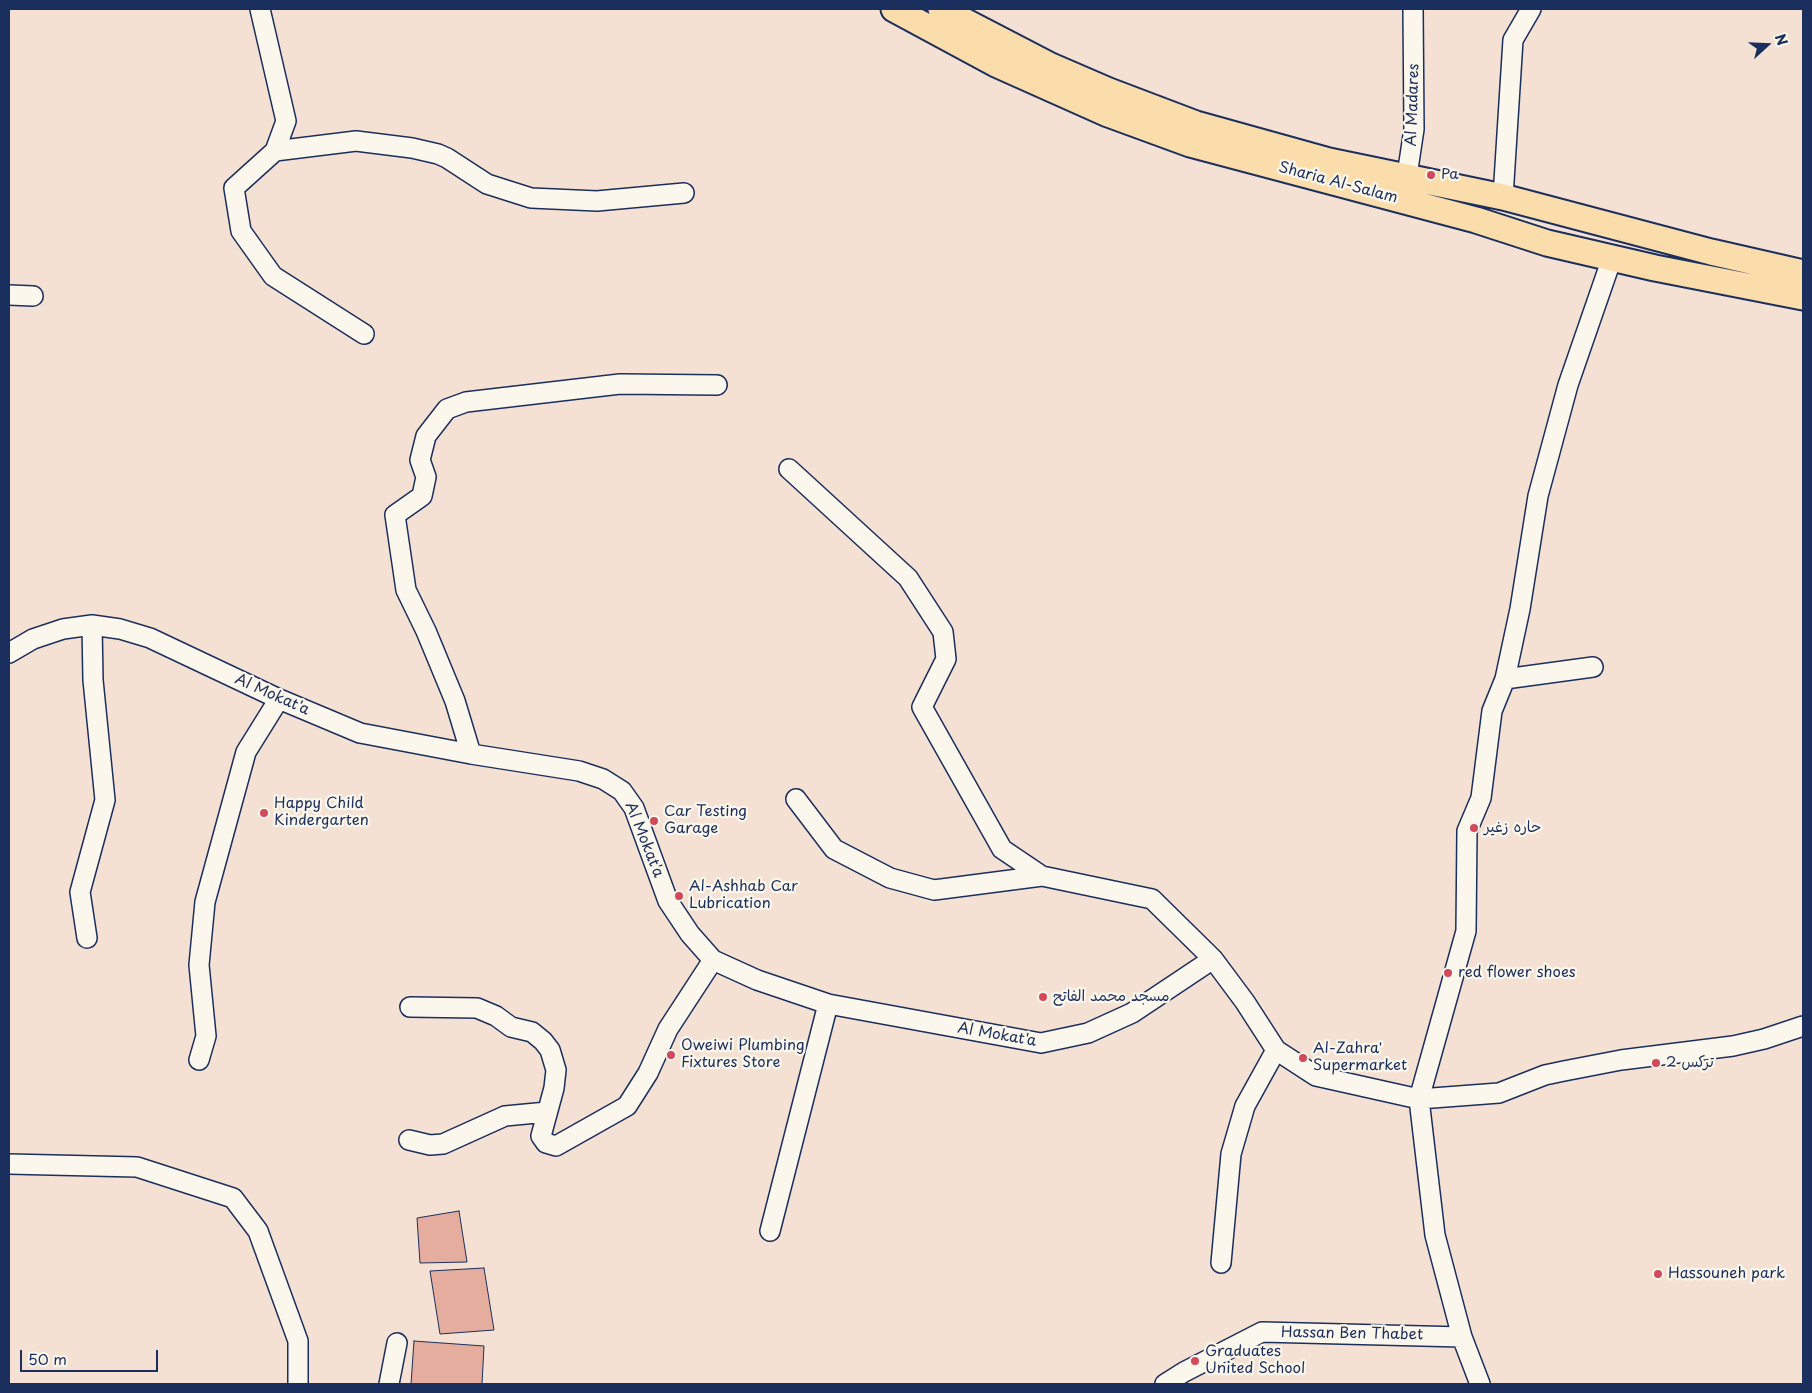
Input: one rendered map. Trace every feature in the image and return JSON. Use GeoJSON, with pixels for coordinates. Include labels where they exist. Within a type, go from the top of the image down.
{"type":"FeatureCollection","features":[{"type":"Feature","properties":{"kind":"main road","name":"Sharia Al-Salam"},"geometry":{"type":"LineString","coordinates":[[894,9],[996,64],[1108,114],[1190,144],[1405,189],[1502,197],[1711,252],[1803,273]]}},
{"type":"Feature","properties":{"kind":"main road","name":"Sharia Al-Salam"},"geometry":{"type":"LineString","coordinates":[[941,9],[1051,66],[1109,91],[1196,124],[1328,162],[1405,189],[1476,220],[1547,243],[1655,268],[1803,297]]}},
{"type":"Feature","properties":{"kind":"street"},"geometry":{"type":"LineString","coordinates":[[260,9],[286,120],[274,151],[234,188],[241,231],[273,276],[364,334]]}},
{"type":"Feature","properties":{"kind":"street","name":"Al Madares"},"geometry":{"type":"LineString","coordinates":[[1405,189],[1414,129],[1413,9]]}},
{"type":"Feature","properties":{"kind":"street"},"geometry":{"type":"LineString","coordinates":[[1502,197],[1513,40],[1531,9]]}},
{"type":"Feature","properties":{"kind":"street"},"geometry":{"type":"LineString","coordinates":[[274,151],[356,141],[412,148],[438,154],[487,184],[531,198],[597,201],[684,193]]}},
{"type":"Feature","properties":{"kind":"street"},"geometry":{"type":"LineString","coordinates":[[1480,1384],[1462,1337],[1435,1235],[1419,1099],[1466,931],[1467,831],[1481,798],[1492,711],[1504,679],[1520,609],[1538,496],[1568,385],[1612,258]]}},
{"type":"Feature","properties":{"kind":"street"},"geometry":{"type":"LineString","coordinates":[[9,295],[33,296]]}},
{"type":"Feature","properties":{"kind":"street"},"geometry":{"type":"LineString","coordinates":[[471,754],[455,701],[426,631],[406,590],[395,515],[422,496],[426,477],[420,460],[426,436],[447,409],[466,402],[620,384],[716,385]]}},
{"type":"Feature","properties":{"kind":"street"},"geometry":{"type":"LineString","coordinates":[[789,469],[908,578],[943,632],[946,659],[922,706],[1002,849],[1042,876]]}},
{"type":"Feature","properties":{"kind":"street"},"geometry":{"type":"LineString","coordinates":[[87,938],[80,892],[104,800],[93,680],[92,625]]}},
{"type":"Feature","properties":{"kind":"street","name":"Al Mokat'a"},"geometry":{"type":"LineString","coordinates":[[9,652],[33,638],[63,629],[92,625],[120,629],[150,638],[279,699],[360,733],[471,754],[579,771],[603,779],[622,791],[634,808],[668,901],[690,934],[713,960],[757,980],[828,1004],[1042,1043],[1088,1033],[1132,1013],[1213,960]]}},
{"type":"Feature","properties":{"kind":"street"},"geometry":{"type":"LineString","coordinates":[[1504,679],[1593,667]]}},
{"type":"Feature","properties":{"kind":"street"},"geometry":{"type":"LineString","coordinates":[[199,1060],[206,1036],[199,965],[205,902],[246,752],[279,699]]}},
{"type":"Feature","properties":{"kind":"street"},"geometry":{"type":"LineString","coordinates":[[796,799],[834,849],[890,878],[934,890],[1042,876],[1152,899],[1213,960],[1246,1002],[1276,1050],[1316,1076],[1419,1099],[1499,1093],[1545,1075],[1583,1066],[1733,1046],[1764,1039],[1803,1026]]}},
{"type":"Feature","properties":{"kind":"street"},"geometry":{"type":"LineString","coordinates":[[410,1007],[477,1008],[496,1016],[508,1026],[528,1030],[536,1034],[550,1050],[556,1070],[554,1088],[541,1136],[546,1143],[553,1146],[560,1144],[627,1106],[648,1073],[668,1029],[713,960]]}},
{"type":"Feature","properties":{"kind":"street"},"geometry":{"type":"LineString","coordinates":[[770,1231],[828,1004]]}},
{"type":"Feature","properties":{"kind":"street"},"geometry":{"type":"LineString","coordinates":[[1221,1263],[1231,1154],[1245,1106],[1276,1050]]}},
{"type":"Feature","properties":{"kind":"street"},"geometry":{"type":"LineString","coordinates":[[409,1140],[430,1145],[443,1144],[505,1116],[547,1112]]}},
{"type":"Feature","properties":{"kind":"street"},"geometry":{"type":"LineString","coordinates":[[9,1164],[137,1167],[233,1198],[258,1231],[298,1341],[298,1384]]}},
{"type":"Feature","properties":{"kind":"street","name":"Hassan Ben Thabet"},"geometry":{"type":"LineString","coordinates":[[1165,1384],[1184,1372],[1262,1332],[1462,1337]]}},
{"type":"Feature","properties":{"kind":"street"},"geometry":{"type":"LineString","coordinates":[[389,1384],[397,1343]]}},
{"type":"Feature","properties":{"kind":"building"},"geometry":{"type":"Polygon","coordinates":[[[459,1211],[467,1262],[420,1263],[417,1218],[459,1211]]]}},
{"type":"Feature","properties":{"kind":"building"},"geometry":{"type":"Polygon","coordinates":[[[484,1268],[494,1330],[440,1334],[430,1271],[484,1268]]]}},
{"type":"Feature","properties":{"kind":"building"},"geometry":{"type":"Polygon","coordinates":[[[414,1341],[484,1346],[482,1384],[411,1384],[414,1341]]]}},
{"type":"Feature","properties":{"kind":"place","name":"Pa"},"geometry":{"type":"Point","coordinates":[1431,175]}},
{"type":"Feature","properties":{"kind":"place","name":"Happy Child Kindergarten"},"geometry":{"type":"Point","coordinates":[264,813]}},
{"type":"Feature","properties":{"kind":"place","name":"Car Testing Garage"},"geometry":{"type":"Point","coordinates":[654,821]}},
{"type":"Feature","properties":{"kind":"place","name":"حاره زغير"},"geometry":{"type":"Point","coordinates":[1474,828]}},
{"type":"Feature","properties":{"kind":"place","name":"Al-Ashhab Car Lubrication"},"geometry":{"type":"Point","coordinates":[679,896]}},
{"type":"Feature","properties":{"kind":"place","name":"red flower shoes"},"geometry":{"type":"Point","coordinates":[1448,973]}},
{"type":"Feature","properties":{"kind":"place","name":"مسجد محمد الفاتح"},"geometry":{"type":"Point","coordinates":[1043,997]}},
{"type":"Feature","properties":{"kind":"place","name":"Oweiwi Plumbing Fixtures Store"},"geometry":{"type":"Point","coordinates":[671,1055]}},
{"type":"Feature","properties":{"kind":"place","name":"Al-Zahra' Supermarket"},"geometry":{"type":"Point","coordinates":[1303,1058]}},
{"type":"Feature","properties":{"kind":"place","name":"تركس 2"},"geometry":{"type":"Point","coordinates":[1656,1063]}},
{"type":"Feature","properties":{"kind":"place","name":"Hassouneh park"},"geometry":{"type":"Point","coordinates":[1658,1274]}},
{"type":"Feature","properties":{"kind":"place","name":"Graduates United School"},"geometry":{"type":"Point","coordinates":[1195,1361]}}]}
